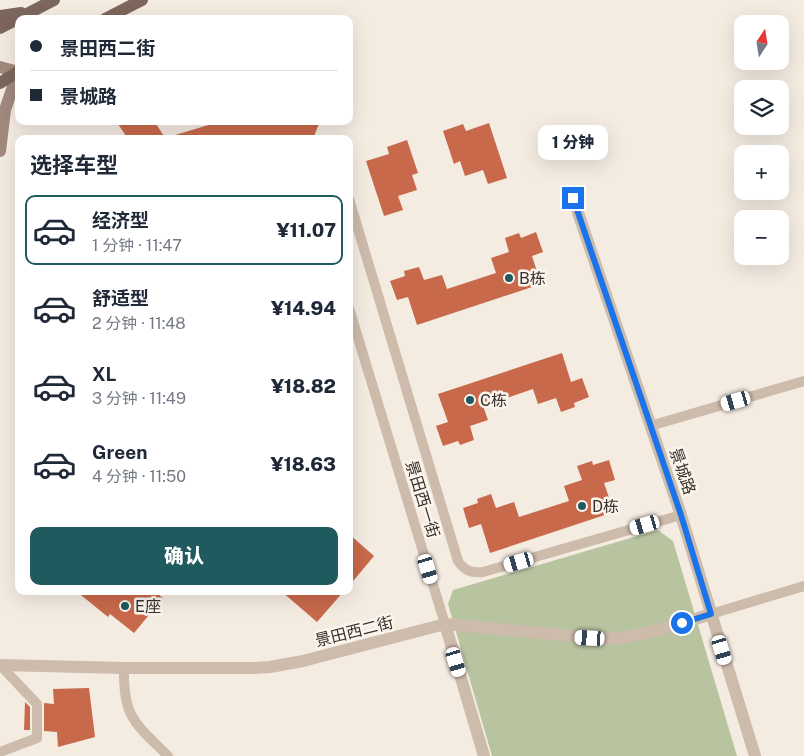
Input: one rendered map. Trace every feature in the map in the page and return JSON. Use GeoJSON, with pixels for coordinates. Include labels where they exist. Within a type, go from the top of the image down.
{"type":"FeatureCollection","features":[{"type":"Feature","properties":{"kind":"main road"},"geometry":{"type":"LineString","coordinates":[[24,15],[54,0]]}},
{"type":"Feature","properties":{"kind":"main road"},"geometry":{"type":"LineString","coordinates":[[113,15],[142,0]]}},
{"type":"Feature","properties":{"kind":"main road"},"geometry":{"type":"LineString","coordinates":[[0,16],[10,16],[37,8]]}},
{"type":"Feature","properties":{"kind":"main road"},"geometry":{"type":"LineString","coordinates":[[0,28],[15,20]]}},
{"type":"Feature","properties":{"kind":"main road"},"geometry":{"type":"LineString","coordinates":[[0,83],[15,73]]}},
{"type":"Feature","properties":{"kind":"street"},"geometry":{"type":"LineString","coordinates":[[0,67],[15,70]]}},
{"type":"Feature","properties":{"kind":"street"},"geometry":{"type":"LineString","coordinates":[[0,151],[5,110],[15,78]]}},
{"type":"Feature","properties":{"kind":"street","name":"景城路"},"geometry":{"type":"LineString","coordinates":[[573,198],[681,515],[755,756]]}},
{"type":"Feature","properties":{"kind":"street","name":"景田西二街"},"geometry":{"type":"LineString","coordinates":[[0,665],[225,669],[270,667],[303,661],[445,624],[604,639],[629,637],[653,632],[711,614]]}},
{"type":"Feature","properties":{"kind":"street","name":"景田西一街"},"geometry":{"type":"LineString","coordinates":[[445,624],[484,756]]}},
{"type":"Feature","properties":{"kind":"lane"},"geometry":{"type":"LineString","coordinates":[[353,212],[458,560],[464,569],[473,573],[483,572],[681,515]]}},
{"type":"Feature","properties":{"kind":"lane","name":"景田西一街"},"geometry":{"type":"LineString","coordinates":[[353,321],[445,624]]}},
{"type":"Feature","properties":{"kind":"lane"},"geometry":{"type":"LineString","coordinates":[[650,426],[804,381]]}},
{"type":"Feature","properties":{"kind":"lane"},"geometry":{"type":"LineString","coordinates":[[711,614],[804,586]]}},
{"type":"Feature","properties":{"kind":"lane"},"geometry":{"type":"LineString","coordinates":[[0,665],[37,704],[37,738],[0,752]]}},
{"type":"Feature","properties":{"kind":"lane"},"geometry":{"type":"LineString","coordinates":[[124,668],[124,697],[130,716],[168,756]]}},
{"type":"Feature","properties":{"kind":"green space"},"geometry":{"type":"Polygon","coordinates":[[[658,530],[673,541],[737,756],[492,756],[448,604],[453,590],[658,530]]]}},
{"type":"Feature","properties":{"kind":"building"},"geometry":{"type":"Polygon","coordinates":[[[489,123],[507,178],[488,184],[483,170],[465,176],[460,161],[454,164],[443,131],[463,124],[466,131],[489,123]]]}},
{"type":"Feature","properties":{"kind":"building"},"geometry":{"type":"Polygon","coordinates":[[[119,125],[157,125],[163,135],[125,135],[119,125]]]}},
{"type":"Feature","properties":{"kind":"building"},"geometry":{"type":"Polygon","coordinates":[[[209,125],[318,125],[315,135],[175,135],[209,125]]]}},
{"type":"Feature","properties":{"kind":"building"},"geometry":{"type":"Polygon","coordinates":[[[407,140],[418,173],[412,175],[417,190],[398,196],[403,210],[384,216],[366,161],[389,154],[387,147],[407,140]]]}},
{"type":"Feature","properties":{"kind":"building","name":"B栋"},"geometry":{"type":"Polygon","coordinates":[[[536,232],[543,252],[532,256],[541,284],[417,325],[408,297],[397,300],[390,281],[405,276],[404,271],[419,267],[424,280],[442,275],[447,289],[496,273],[491,258],[509,252],[505,238],[519,233],[521,238],[536,232]]]}},
{"type":"Feature","properties":{"kind":"building","name":"C栋"},"geometry":{"type":"Polygon","coordinates":[[[562,353],[571,382],[582,378],[589,397],[574,403],[575,407],[561,412],[556,398],[538,404],[533,389],[483,406],[488,420],[470,426],[474,440],[460,445],[458,441],[443,446],[436,426],[448,422],[438,394],[562,353]]]}},
{"type":"Feature","properties":{"kind":"building","name":"D栋"},"geometry":{"type":"Polygon","coordinates":[[[609,460],[615,480],[604,483],[614,512],[490,553],[481,524],[469,528],[463,508],[478,503],[477,499],[491,494],[496,508],[514,502],[519,517],[569,501],[564,486],[582,480],[577,466],[592,461],[593,465],[609,460]]]}},
{"type":"Feature","properties":{"kind":"building"},"geometry":{"type":"Polygon","coordinates":[[[353,538],[374,556],[353,581],[353,538]]]}},
{"type":"Feature","properties":{"kind":"building","name":"E座"},"geometry":{"type":"Polygon","coordinates":[[[81,595],[159,595],[163,598],[134,633],[110,614],[108,617],[81,595]]]}},
{"type":"Feature","properties":{"kind":"building"},"geometry":{"type":"Polygon","coordinates":[[[286,595],[341,595],[317,622],[286,595]]]}},
{"type":"Feature","properties":{"kind":"building"},"geometry":{"type":"Polygon","coordinates":[[[89,688],[95,737],[58,747],[57,732],[44,731],[44,703],[54,704],[53,689],[89,688]]]}},
{"type":"Feature","properties":{"kind":"building"},"geometry":{"type":"Polygon","coordinates":[[[25,702],[30,707],[30,730],[24,730],[25,702]]]}},
{"type":"Feature","properties":{"kind":"place","name":"B栋"},"geometry":{"type":"Point","coordinates":[509,278]}},
{"type":"Feature","properties":{"kind":"place","name":"C栋"},"geometry":{"type":"Point","coordinates":[470,400]}},
{"type":"Feature","properties":{"kind":"place","name":"D栋"},"geometry":{"type":"Point","coordinates":[582,506]}},
{"type":"Feature","properties":{"kind":"place","name":"E座"},"geometry":{"type":"Point","coordinates":[125,606]}},
{"type":"Feature","properties":{"kind":"route"},"geometry":{"type":"LineString","coordinates":[[573,198],[681,515],[711,614],[682,623]]}}]}
